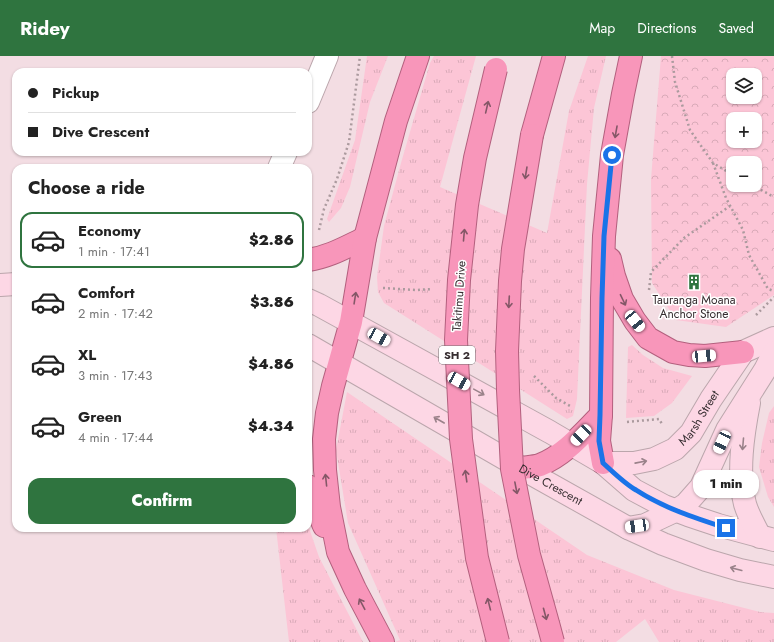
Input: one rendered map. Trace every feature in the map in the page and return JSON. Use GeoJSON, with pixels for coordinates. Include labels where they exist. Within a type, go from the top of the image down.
{"type":"FeatureCollection","features":[{"type":"Feature","properties":{"kind":"highway"},"geometry":{"type":"LineString","coordinates":[[338,552],[329,507],[325,470],[324,438],[327,413],[351,322],[365,238],[396,121],[418,56]]}},
{"type":"Feature","properties":{"kind":"highway"},"geometry":{"type":"LineString","coordinates":[[554,56],[532,135],[513,250],[508,331],[508,390],[512,469],[529,555],[548,627],[554,642]]}},
{"type":"Feature","properties":{"kind":"highway"},"geometry":{"type":"LineString","coordinates":[[603,463],[599,441],[604,236],[612,155],[631,56]]}},
{"type":"Feature","properties":{"kind":"highway","name":"Takitimu Drive"},"geometry":{"type":"LineString","coordinates":[[498,62],[475,158],[467,205],[459,280],[456,340],[461,439],[477,558],[498,642]]}},
{"type":"Feature","properties":{"kind":"highway"},"geometry":{"type":"LineString","coordinates":[[604,236],[614,276],[622,299],[635,321],[648,338],[673,352],[689,355],[704,356],[743,352]]}},
{"type":"Feature","properties":{"kind":"highway"},"geometry":{"type":"LineString","coordinates":[[312,259],[335,252],[365,238]]}},
{"type":"Feature","properties":{"kind":"highway"},"geometry":{"type":"LineString","coordinates":[[521,468],[539,465],[572,445],[600,415]]}},
{"type":"Feature","properties":{"kind":"highway"},"geometry":{"type":"LineString","coordinates":[[312,497],[354,589],[382,640]]}},
{"type":"Feature","properties":{"kind":"main road"},"geometry":{"type":"LineString","coordinates":[[0,285],[12,284]]}},
{"type":"Feature","properties":{"kind":"main road"},"geometry":{"type":"LineString","coordinates":[[312,302],[543,428],[603,463],[634,490],[664,506],[718,525],[767,539]]}},
{"type":"Feature","properties":{"kind":"main road"},"geometry":{"type":"LineString","coordinates":[[743,352],[774,338]]}},
{"type":"Feature","properties":{"kind":"main road","name":"Dive Crescent"},"geometry":{"type":"LineString","coordinates":[[312,347],[628,528],[663,544],[706,560],[740,570],[774,577]]}},
{"type":"Feature","properties":{"kind":"main road","name":"Marsh Street"},"geometry":{"type":"LineString","coordinates":[[603,463],[634,463],[654,459],[675,449],[692,433],[711,400],[743,352]]}},
{"type":"Feature","properties":{"kind":"main road"},"geometry":{"type":"LineString","coordinates":[[628,528],[645,525],[676,511],[686,504],[701,487],[727,430],[752,392],[774,352]]}},
{"type":"Feature","properties":{"kind":"main road"},"geometry":{"type":"LineString","coordinates":[[752,392],[744,427],[741,480],[745,503],[767,539]]}},
{"type":"Feature","properties":{"kind":"street"},"geometry":{"type":"LineString","coordinates":[[312,92],[327,56]]}},
{"type":"Feature","properties":{"kind":"path"},"geometry":{"type":"LineString","coordinates":[[318,235],[324,208],[337,178],[349,142],[360,56]]}},
{"type":"Feature","properties":{"kind":"path"},"geometry":{"type":"LineString","coordinates":[[672,56],[675,82],[690,130],[713,163],[726,198],[743,230],[749,255],[768,289],[774,291]]}},
{"type":"Feature","properties":{"kind":"path"},"geometry":{"type":"LineString","coordinates":[[713,163],[726,171]]}},
{"type":"Feature","properties":{"kind":"path"},"geometry":{"type":"LineString","coordinates":[[762,190],[774,197]]}},
{"type":"Feature","properties":{"kind":"path"},"geometry":{"type":"LineString","coordinates":[[648,294],[651,272],[684,238],[730,206]]}},
{"type":"Feature","properties":{"kind":"path"},"geometry":{"type":"LineString","coordinates":[[379,288],[416,290],[432,289]]}},
{"type":"Feature","properties":{"kind":"path"},"geometry":{"type":"LineString","coordinates":[[752,320],[774,297]]}},
{"type":"Feature","properties":{"kind":"path"},"geometry":{"type":"LineString","coordinates":[[531,372],[556,398],[573,408],[626,422],[660,419],[675,449]]}},
{"type":"Feature","properties":{"kind":"green space"},"geometry":{"type":"Polygon","coordinates":[[[367,56],[388,56],[370,102],[350,187],[341,208],[329,222],[327,219],[355,140],[367,56]]]}},
{"type":"Feature","properties":{"kind":"green space"},"geometry":{"type":"Polygon","coordinates":[[[434,56],[476,56],[440,187],[547,233],[569,111],[588,56],[606,56],[594,108],[587,184],[577,399],[573,416],[567,419],[384,303],[378,292],[377,277],[384,226],[430,63],[434,56]]]}},
{"type":"Feature","properties":{"kind":"green space"},"geometry":{"type":"Polygon","coordinates":[[[661,56],[774,56],[774,295],[726,327],[676,320],[652,283],[651,179],[661,56]]]}},
{"type":"Feature","properties":{"kind":"green space"},"geometry":{"type":"Polygon","coordinates":[[[632,345],[643,355],[663,368],[692,376],[672,403],[654,416],[626,418],[628,347],[632,345]]]}},
{"type":"Feature","properties":{"kind":"green space"},"geometry":{"type":"Polygon","coordinates":[[[347,392],[587,555],[674,590],[760,612],[774,613],[774,642],[659,642],[645,619],[616,642],[395,642],[400,640],[348,523],[336,450],[347,392]]]}},
{"type":"Feature","properties":{"kind":"green space"},"geometry":{"type":"Polygon","coordinates":[[[774,406],[774,507],[768,497],[759,467],[762,443],[769,413],[774,406]]]}},
{"type":"Feature","properties":{"kind":"green space"},"geometry":{"type":"Polygon","coordinates":[[[276,532],[310,532],[319,557],[363,642],[289,642],[276,532]]]}},
{"type":"Feature","properties":{"kind":"place","name":"Tauranga Moana Anchor Stone"},"geometry":{"type":"Point","coordinates":[694,282]}},
{"type":"Feature","properties":{"kind":"route"},"geometry":{"type":"LineString","coordinates":[[612,155],[604,236],[602,298],[599,441],[603,463],[634,490],[664,506],[726,528]]}}]}
